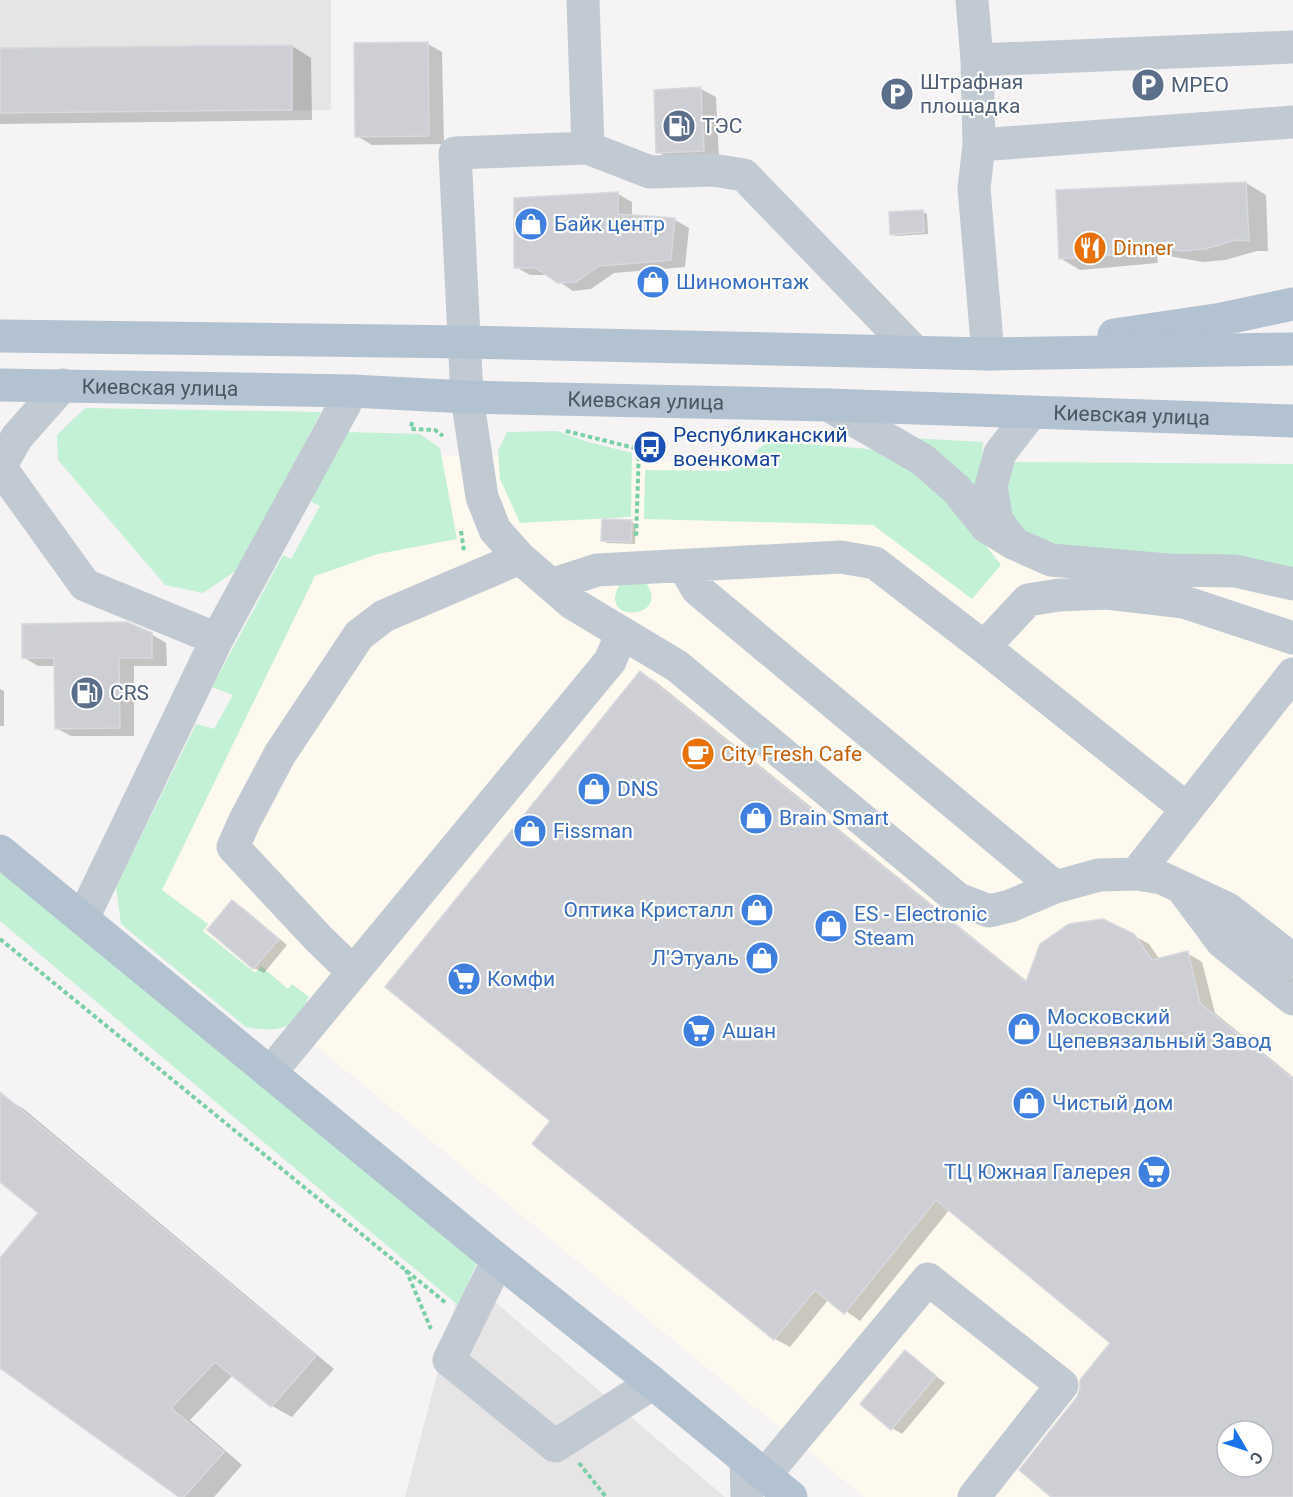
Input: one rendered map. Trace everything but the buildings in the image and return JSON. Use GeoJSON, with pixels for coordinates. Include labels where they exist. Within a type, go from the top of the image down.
{"type":"FeatureCollection","features":[{"type":"Feature","properties":{"kind":"main road"},"geometry":{"type":"LineString","coordinates":[[988,354],[1222,319],[1293,304]]}},
{"type":"Feature","properties":{"kind":"main road"},"geometry":{"type":"LineString","coordinates":[[0,336],[465,342],[988,354],[1293,350]]}},
{"type":"Feature","properties":{"kind":"main road","name":"Киевская улица"},"geometry":{"type":"LineString","coordinates":[[0,385],[352,391],[467,397],[828,405],[1293,421]]}},
{"type":"Feature","properties":{"kind":"main road"},"geometry":{"type":"LineString","coordinates":[[0,851],[498,1260],[653,1383],[753,1477],[791,1497]]}},
{"type":"Feature","properties":{"kind":"street"},"geometry":{"type":"LineString","coordinates":[[583,0],[588,148]]}},
{"type":"Feature","properties":{"kind":"street"},"geometry":{"type":"LineString","coordinates":[[972,0],[977,60],[979,145],[967,188],[988,354]]}},
{"type":"Feature","properties":{"kind":"street"},"geometry":{"type":"LineString","coordinates":[[977,60],[1293,46]]}},
{"type":"Feature","properties":{"kind":"street"},"geometry":{"type":"LineString","coordinates":[[979,145],[1293,122]]}},
{"type":"Feature","properties":{"kind":"street"},"geometry":{"type":"LineString","coordinates":[[915,352],[744,175],[712,170],[650,172],[588,148],[455,153],[467,397],[482,497],[495,530],[520,558],[572,603],[677,666],[958,899],[989,911],[1010,906],[1055,887],[1099,875],[1136,874],[1162,878],[1228,909],[1293,960]]}},
{"type":"Feature","properties":{"kind":"street"},"geometry":{"type":"LineString","coordinates":[[63,385],[17,437],[0,467],[85,585],[218,639]]}},
{"type":"Feature","properties":{"kind":"street"},"geometry":{"type":"LineString","coordinates":[[83,918],[218,639],[352,391]]}},
{"type":"Feature","properties":{"kind":"street"},"geometry":{"type":"LineString","coordinates":[[828,405],[923,460],[956,489],[987,526],[1013,543],[1051,560],[1168,570],[1234,571],[1293,584]]}},
{"type":"Feature","properties":{"kind":"street"},"geometry":{"type":"LineString","coordinates":[[1013,543],[997,521],[991,486],[1000,453],[1031,413]]}},
{"type":"Feature","properties":{"kind":"street"},"geometry":{"type":"LineString","coordinates":[[551,585],[597,570],[841,557],[875,563],[1187,809]]}},
{"type":"Feature","properties":{"kind":"street"},"geometry":{"type":"LineString","coordinates":[[353,972],[233,847],[280,754],[359,635],[384,616],[520,558]]}},
{"type":"Feature","properties":{"kind":"street"},"geometry":{"type":"LineString","coordinates":[[684,566],[697,589],[1055,887]]}},
{"type":"Feature","properties":{"kind":"street"},"geometry":{"type":"LineString","coordinates":[[984,647],[1028,600],[1059,595],[1097,593],[1184,602],[1293,638]]}},
{"type":"Feature","properties":{"kind":"street"},"geometry":{"type":"LineString","coordinates":[[270,1073],[610,661],[622,633]]}},
{"type":"Feature","properties":{"kind":"street"},"geometry":{"type":"LineString","coordinates":[[1136,874],[1293,674]]}},
{"type":"Feature","properties":{"kind":"street"},"geometry":{"type":"LineString","coordinates":[[1182,887],[1222,942],[1293,999]]}},
{"type":"Feature","properties":{"kind":"street"},"geometry":{"type":"LineString","coordinates":[[498,1260],[449,1360],[555,1446],[653,1383]]}},
{"type":"Feature","properties":{"kind":"street"},"geometry":{"type":"LineString","coordinates":[[753,1477],[928,1279],[1062,1385],[974,1497]]}},
{"type":"Feature","properties":{"kind":"path"},"geometry":{"type":"LineString","coordinates":[[560,429],[639,449],[637,509]]}},
{"type":"Feature","properties":{"kind":"path"},"geometry":{"type":"LineString","coordinates":[[0,939],[468,1321]]}},
{"type":"Feature","properties":{"kind":"path"},"geometry":{"type":"LineString","coordinates":[[405,1269],[435,1337]]}},
{"type":"Feature","properties":{"kind":"path"},"geometry":{"type":"LineString","coordinates":[[562,1441],[606,1497]]}},
{"type":"Feature","properties":{"kind":"shaded area"},"geometry":{"type":"Polygon","coordinates":[[[0,0],[331,0],[331,110],[0,113],[0,0]]]}},
{"type":"Feature","properties":{"kind":"shaded area","name":"ТЦ Южная Галерея"},"geometry":{"type":"Polygon","coordinates":[[[359,453],[1247,477],[1293,511],[1293,1497],[864,1497],[141,902],[359,453]]]}},
{"type":"Feature","properties":{"kind":"shaded area"},"geometry":{"type":"Polygon","coordinates":[[[463,1275],[725,1497],[405,1497],[463,1275]]]}},
{"type":"Feature","properties":{"kind":"green space"},"geometry":{"type":"Polygon","coordinates":[[[85,408],[321,412],[240,568],[203,593],[165,585],[58,460],[57,435],[85,408]]]}},
{"type":"Feature","properties":{"kind":"green space"},"geometry":{"type":"Polygon","coordinates":[[[557,431],[588,442],[632,453],[631,517],[520,523],[500,479],[498,451],[507,432],[557,431]]]}},
{"type":"Feature","properties":{"kind":"green space"},"geometry":{"type":"Polygon","coordinates":[[[347,432],[420,434],[440,448],[457,539],[378,554],[315,576],[162,890],[208,924],[203,931],[255,973],[261,966],[288,989],[292,984],[309,997],[298,1017],[285,1027],[252,1028],[246,1027],[121,924],[116,887],[196,724],[214,729],[233,695],[212,687],[283,555],[291,559],[320,506],[310,501],[347,432]]]}},
{"type":"Feature","properties":{"kind":"green space"},"geometry":{"type":"Polygon","coordinates":[[[894,437],[983,442],[979,503],[894,437]]]}},
{"type":"Feature","properties":{"kind":"green space"},"geometry":{"type":"Polygon","coordinates":[[[769,441],[869,449],[903,461],[936,482],[1001,565],[972,599],[873,525],[644,519],[645,470],[730,471],[769,441]]]}},
{"type":"Feature","properties":{"kind":"green space"},"geometry":{"type":"Polygon","coordinates":[[[1008,462],[1293,464],[1293,570],[1054,552],[1004,516],[1008,462]]]}},
{"type":"Feature","properties":{"kind":"green space"},"geometry":{"type":"Polygon","coordinates":[[[646,583],[652,595],[650,604],[643,610],[624,611],[617,606],[615,597],[620,584],[646,583]]]}},
{"type":"Feature","properties":{"kind":"green space"},"geometry":{"type":"Polygon","coordinates":[[[0,864],[480,1256],[458,1305],[0,921],[0,864]]]}},
{"type":"Feature","properties":{"kind":"place","name":"МРЕО"},"geometry":{"type":"Point","coordinates":[1148,85]}},
{"type":"Feature","properties":{"kind":"place","name":"Штрафная площадка"},"geometry":{"type":"Point","coordinates":[897,94]}},
{"type":"Feature","properties":{"kind":"place","name":"ТЭС"},"geometry":{"type":"Point","coordinates":[679,126]}},
{"type":"Feature","properties":{"kind":"place","name":"Байк центр"},"geometry":{"type":"Point","coordinates":[531,224]}},
{"type":"Feature","properties":{"kind":"place","name":"Dinner"},"geometry":{"type":"Point","coordinates":[1090,248]}},
{"type":"Feature","properties":{"kind":"place","name":"Шиномонтаж"},"geometry":{"type":"Point","coordinates":[653,282]}},
{"type":"Feature","properties":{"kind":"place","name":"Республиканский военкомат"},"geometry":{"type":"Point","coordinates":[650,447]}},
{"type":"Feature","properties":{"kind":"place","name":"CRS"},"geometry":{"type":"Point","coordinates":[87,693]}},
{"type":"Feature","properties":{"kind":"place","name":"City Fresh Cafe"},"geometry":{"type":"Point","coordinates":[698,754]}},
{"type":"Feature","properties":{"kind":"place","name":"DNS"},"geometry":{"type":"Point","coordinates":[594,789]}},
{"type":"Feature","properties":{"kind":"place","name":"Brain Smart"},"geometry":{"type":"Point","coordinates":[756,818]}},
{"type":"Feature","properties":{"kind":"place","name":"Fissman"},"geometry":{"type":"Point","coordinates":[530,831]}},
{"type":"Feature","properties":{"kind":"place","name":"Оптика Кристалл"},"geometry":{"type":"Point","coordinates":[757,910]}},
{"type":"Feature","properties":{"kind":"place","name":"ES - Electronic Steam"},"geometry":{"type":"Point","coordinates":[831,926]}},
{"type":"Feature","properties":{"kind":"place","name":"Л'Этуаль"},"geometry":{"type":"Point","coordinates":[762,958]}},
{"type":"Feature","properties":{"kind":"place","name":"Комфи"},"geometry":{"type":"Point","coordinates":[464,979]}},
{"type":"Feature","properties":{"kind":"place","name":"Московский Цепевязальный Завод"},"geometry":{"type":"Point","coordinates":[1024,1029]}},
{"type":"Feature","properties":{"kind":"place","name":"Ашан"},"geometry":{"type":"Point","coordinates":[699,1031]}},
{"type":"Feature","properties":{"kind":"place","name":"Чистый дом"},"geometry":{"type":"Point","coordinates":[1029,1103]}},
{"type":"Feature","properties":{"kind":"place","name":"ТЦ Южная Галерея"},"geometry":{"type":"Point","coordinates":[1154,1172]}}]}
